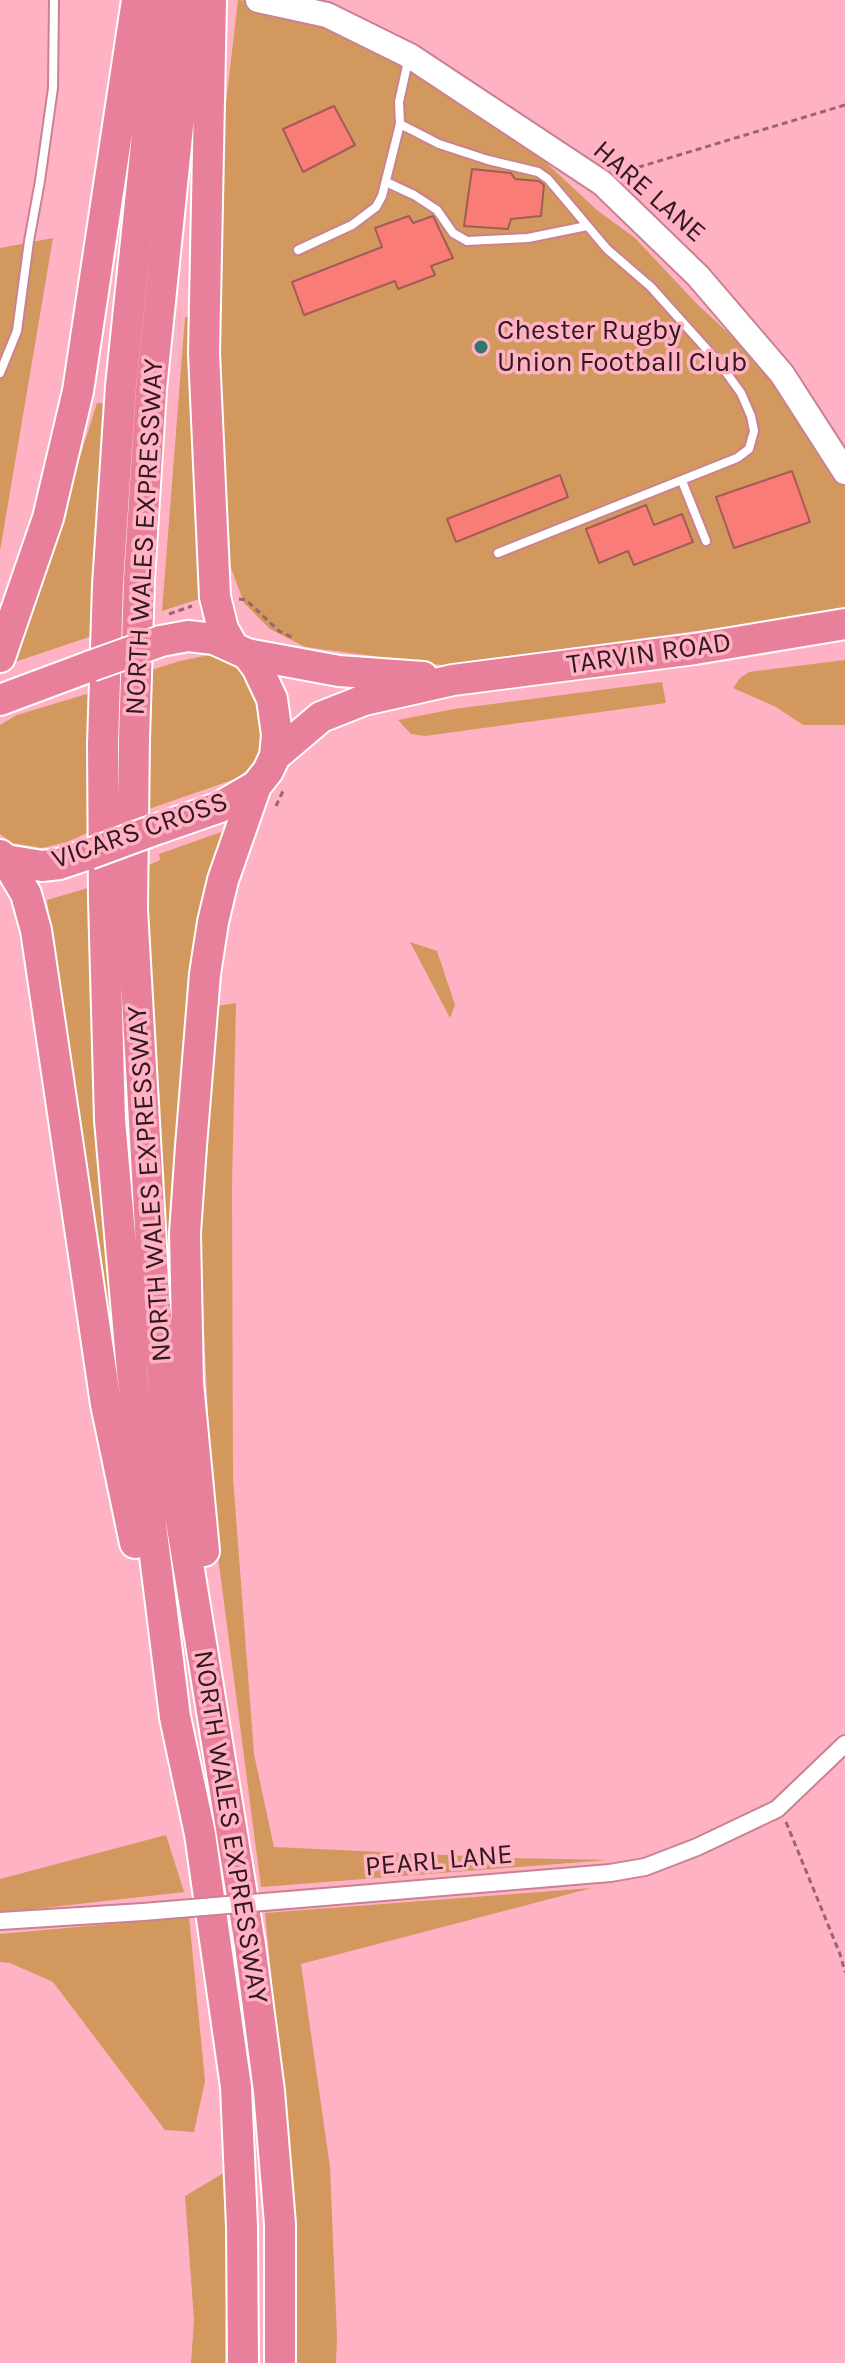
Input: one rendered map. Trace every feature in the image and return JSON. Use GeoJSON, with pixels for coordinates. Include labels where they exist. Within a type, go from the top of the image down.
{"type":"FeatureCollection","features":[{"type":"Feature","properties":{"kind":"highway"},"geometry":{"type":"LineString","coordinates":[[0,657],[28,584],[48,518],[78,391],[137,0]]}},
{"type":"Feature","properties":{"kind":"highway","name":"NORTH WALES EXPRESSWAY"},"geometry":{"type":"LineString","coordinates":[[161,0],[121,386],[108,585],[103,884],[110,1120],[132,1371],[175,1717],[200,1834],[236,2087],[243,2242],[243,2363]]}},
{"type":"Feature","properties":{"kind":"highway","name":"NORTH WALES EXPRESSWAY"},"geometry":{"type":"LineString","coordinates":[[191,0],[151,389],[134,725],[132,909],[154,1299],[177,1496],[250,1945],[269,2091],[280,2224],[280,2363]]}},
{"type":"Feature","properties":{"kind":"highway"},"geometry":{"type":"LineString","coordinates":[[211,0],[204,353],[215,597],[223,629],[257,667],[272,699],[277,735],[275,756]]}},
{"type":"Feature","properties":{"kind":"highway","name":"TARVIN ROAD"},"geometry":{"type":"LineString","coordinates":[[453,680],[695,649],[845,624]]}},
{"type":"Feature","properties":{"kind":"highway"},"geometry":{"type":"LineString","coordinates":[[0,700],[161,641],[188,636],[214,639],[239,649],[339,671],[453,680]]}},
{"type":"Feature","properties":{"kind":"highway","name":"VICARS CROSS"},"geometry":{"type":"LineString","coordinates":[[3,857],[42,866],[59,864],[220,807],[256,786],[275,756],[321,717],[342,707],[453,680]]}},
{"type":"Feature","properties":{"kind":"highway"},"geometry":{"type":"LineString","coordinates":[[216,1741],[212,1629],[188,1383],[185,1233],[205,974],[213,922],[223,880],[256,786]]}},
{"type":"Feature","properties":{"kind":"highway"},"geometry":{"type":"LineString","coordinates":[[3,857],[26,894],[36,930],[106,1404],[175,1717]]}},
{"type":"Feature","properties":{"kind":"street","name":"HARE LANE"},"geometry":{"type":"LineString","coordinates":[[273,1],[327,15],[410,56],[602,183],[698,276],[772,363],[845,472]]}},
{"type":"Feature","properties":{"kind":"street","name":"PEARL LANE"},"geometry":{"type":"LineString","coordinates":[[0,1921],[312,1898],[610,1873],[645,1867],[697,1847],[777,1809],[845,1744]]}},
{"type":"Feature","properties":{"kind":"lane"},"geometry":{"type":"LineString","coordinates":[[0,373],[17,331],[49,119],[53,88],[54,0]]}},
{"type":"Feature","properties":{"kind":"lane"},"geometry":{"type":"LineString","coordinates":[[298,250],[366,216],[376,207],[386,182],[400,124],[399,102],[410,56]]}},
{"type":"Feature","properties":{"kind":"lane"},"geometry":{"type":"LineString","coordinates":[[400,124],[439,144],[538,172],[548,179],[607,249],[651,287],[720,364],[741,393],[751,416],[754,431],[749,449],[737,458],[498,553]]}},
{"type":"Feature","properties":{"kind":"lane"},"geometry":{"type":"LineString","coordinates":[[386,182],[437,210],[453,233],[467,241],[528,238],[587,226]]}},
{"type":"Feature","properties":{"kind":"lane"},"geometry":{"type":"LineString","coordinates":[[682,481],[706,541]]}},
{"type":"Feature","properties":{"kind":"path"},"geometry":{"type":"LineString","coordinates":[[602,183],[612,175],[845,105]]}},
{"type":"Feature","properties":{"kind":"path"},"geometry":{"type":"LineString","coordinates":[[777,1809],[788,1825],[845,1972]]}},
{"type":"Feature","properties":{"kind":"shaded area","name":"Chester Rugby Union Football Club"},"geometry":{"type":"Polygon","coordinates":[[[238,0],[281,3],[486,107],[597,210],[635,238],[698,305],[776,377],[845,485],[845,611],[442,665],[305,647],[270,629],[244,603],[231,568],[217,317],[219,163],[238,0]]]}},
{"type":"Feature","properties":{"kind":"shaded area"},"geometry":{"type":"Polygon","coordinates":[[[53,238],[0,551],[0,248],[53,238]]]}},
{"type":"Feature","properties":{"kind":"shaded area"},"geometry":{"type":"Polygon","coordinates":[[[185,317],[190,317],[191,441],[202,598],[162,611],[185,317]]]}},
{"type":"Feature","properties":{"kind":"shaded area"},"geometry":{"type":"Polygon","coordinates":[[[97,403],[107,404],[92,636],[15,662],[97,403]]]}},
{"type":"Feature","properties":{"kind":"shaded area"},"geometry":{"type":"Polygon","coordinates":[[[209,655],[236,665],[245,672],[263,714],[262,742],[257,756],[250,768],[238,778],[149,809],[148,671],[209,655]]]}},
{"type":"Feature","properties":{"kind":"shaded area"},"geometry":{"type":"Polygon","coordinates":[[[845,660],[845,725],[803,725],[776,707],[733,688],[749,672],[845,660]]]}},
{"type":"Feature","properties":{"kind":"shaded area"},"geometry":{"type":"Polygon","coordinates":[[[662,682],[666,703],[425,736],[411,734],[398,720],[454,709],[662,682]]]}},
{"type":"Feature","properties":{"kind":"shaded area"},"geometry":{"type":"Polygon","coordinates":[[[90,693],[87,833],[42,848],[12,843],[0,834],[0,725],[17,715],[90,693]]]}},
{"type":"Feature","properties":{"kind":"shaded area"},"geometry":{"type":"Polygon","coordinates":[[[230,829],[177,1409],[153,1082],[147,866],[160,860],[159,854],[230,829]]]}},
{"type":"Feature","properties":{"kind":"shaded area"},"geometry":{"type":"Polygon","coordinates":[[[88,888],[95,1087],[124,1396],[114,1397],[47,900],[88,888]]]}},
{"type":"Feature","properties":{"kind":"shaded area"},"geometry":{"type":"Polygon","coordinates":[[[410,942],[437,951],[455,1005],[450,1018],[410,942]]]}},
{"type":"Feature","properties":{"kind":"shaded area"},"geometry":{"type":"Polygon","coordinates":[[[236,1003],[232,1186],[233,1478],[254,1754],[274,1847],[609,1860],[261,1887],[213,1518],[200,1247],[208,1096],[217,1006],[236,1003]]]}},
{"type":"Feature","properties":{"kind":"shaded area"},"geometry":{"type":"Polygon","coordinates":[[[166,1835],[184,1892],[0,1913],[0,1879],[166,1835]]]}},
{"type":"Feature","properties":{"kind":"shaded area"},"geometry":{"type":"Polygon","coordinates":[[[592,1888],[301,1964],[330,2167],[337,2337],[336,2363],[291,2363],[293,2194],[265,1913],[592,1888]]]}},
{"type":"Feature","properties":{"kind":"shaded area"},"geometry":{"type":"Polygon","coordinates":[[[189,1917],[205,2081],[194,2132],[165,2130],[53,1982],[10,1963],[0,1962],[0,1934],[189,1917]]]}},
{"type":"Feature","properties":{"kind":"shaded area"},"geometry":{"type":"Polygon","coordinates":[[[227,2171],[225,2363],[191,2363],[194,2320],[185,2196],[227,2171]]]}},
{"type":"Feature","properties":{"kind":"building"},"geometry":{"type":"Polygon","coordinates":[[[334,106],[355,145],[303,172],[283,129],[334,106]]]}},
{"type":"Feature","properties":{"kind":"building"},"geometry":{"type":"Polygon","coordinates":[[[472,169],[511,173],[515,179],[539,181],[544,185],[541,216],[511,219],[508,229],[464,226],[472,169]]]}},
{"type":"Feature","properties":{"kind":"building"},"geometry":{"type":"Polygon","coordinates":[[[409,216],[413,223],[433,216],[453,258],[431,266],[435,275],[398,289],[395,281],[304,315],[292,282],[382,247],[375,228],[409,216]]]}},
{"type":"Feature","properties":{"kind":"building"},"geometry":{"type":"Polygon","coordinates":[[[792,471],[810,522],[734,548],[716,497],[792,471]]]}},
{"type":"Feature","properties":{"kind":"building"},"geometry":{"type":"Polygon","coordinates":[[[560,475],[568,497],[456,542],[447,519],[560,475]]]}},
{"type":"Feature","properties":{"kind":"building"},"geometry":{"type":"Polygon","coordinates":[[[646,505],[654,525],[682,514],[693,542],[634,565],[628,551],[599,563],[586,529],[646,505]]]}},
{"type":"Feature","properties":{"kind":"place","name":"Chester Rugby Union Football Club"},"geometry":{"type":"Point","coordinates":[481,347]}}]}
